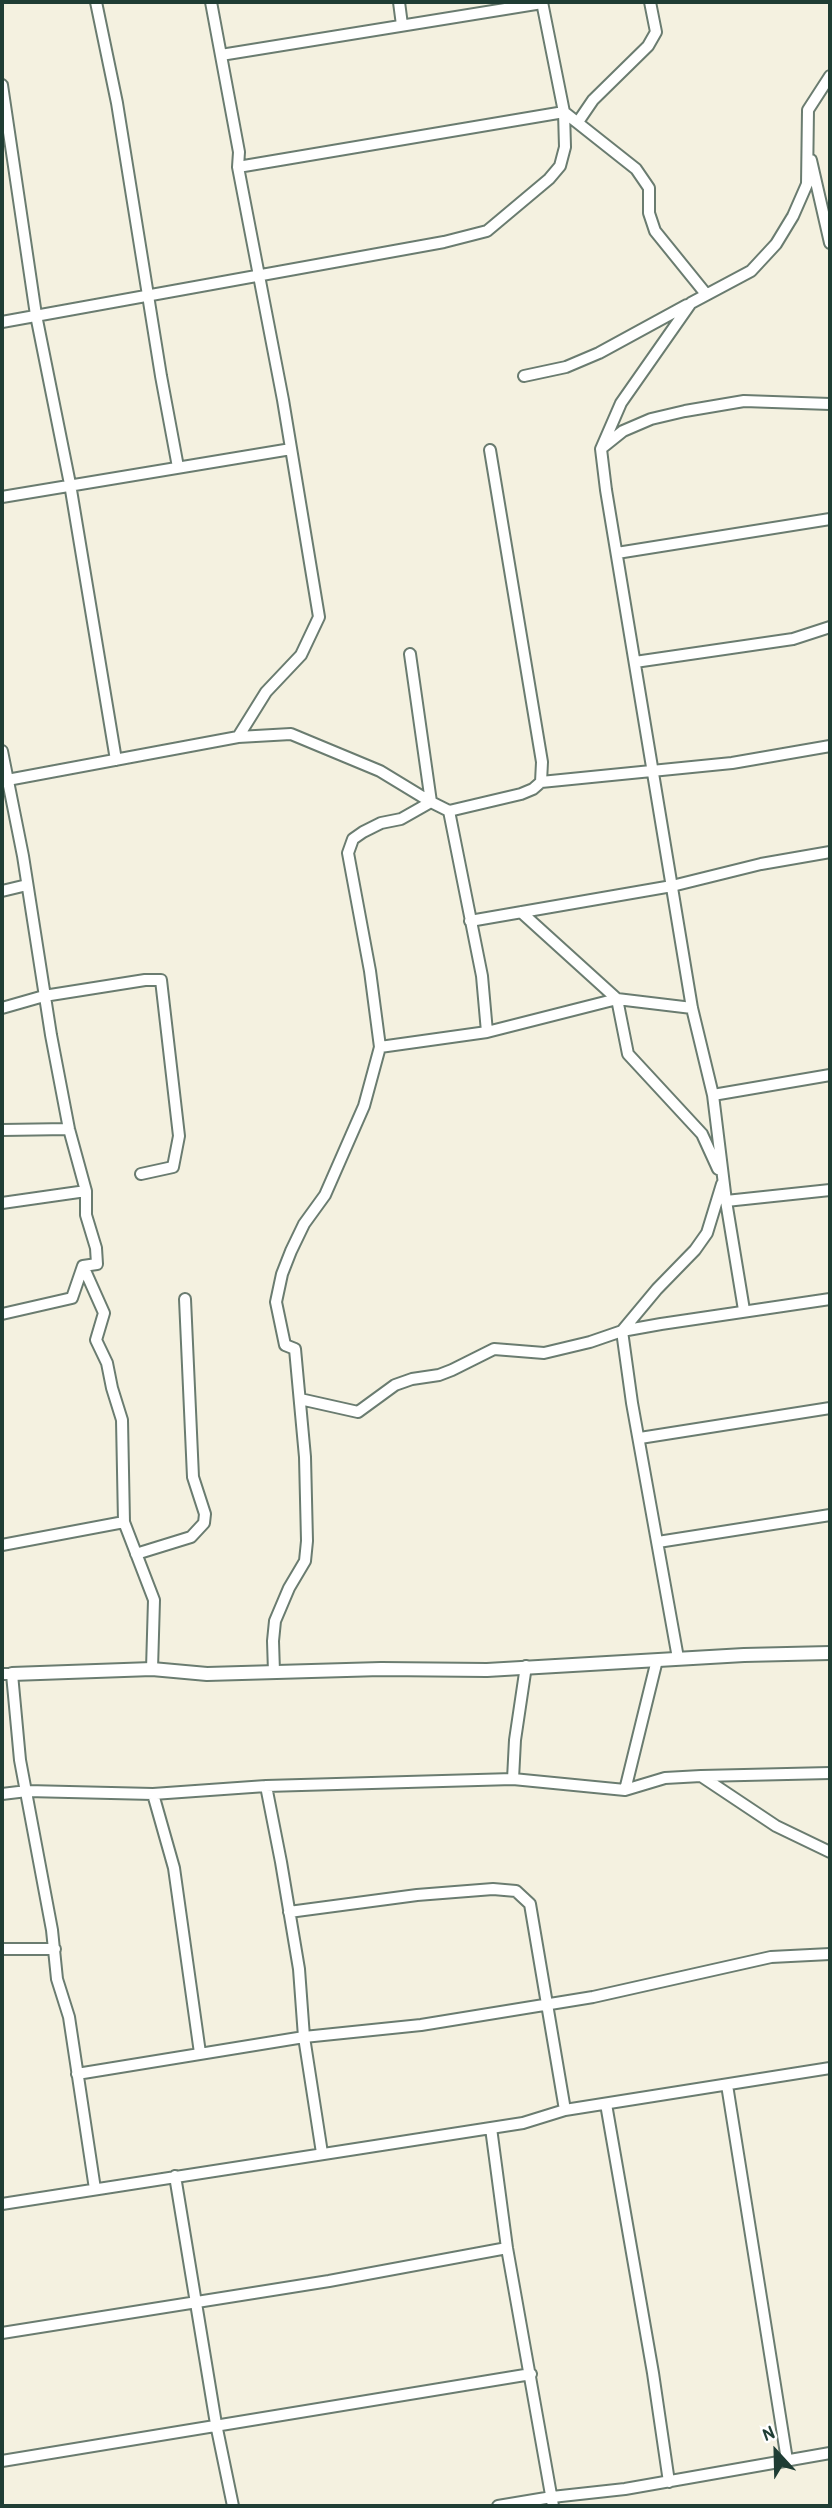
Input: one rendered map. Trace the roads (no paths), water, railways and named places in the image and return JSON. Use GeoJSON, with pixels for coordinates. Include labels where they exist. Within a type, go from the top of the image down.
{"type":"FeatureCollection","features":[{"type":"Feature","properties":{"kind":"street"},"geometry":{"type":"LineString","coordinates":[[96,2],[117,103],[178,467]]}},
{"type":"Feature","properties":{"kind":"street"},"geometry":{"type":"LineString","coordinates":[[211,2],[319,617],[300,654],[266,692],[238,737]]}},
{"type":"Feature","properties":{"kind":"street"},"geometry":{"type":"LineString","coordinates":[[399,2],[402,25]]}},
{"type":"Feature","properties":{"kind":"street"},"geometry":{"type":"LineString","coordinates":[[2,321],[444,242],[487,231],[549,179],[560,166],[565,147],[564,112],[542,2],[221,55]]}},
{"type":"Feature","properties":{"kind":"street"},"geometry":{"type":"LineString","coordinates":[[578,122],[593,100],[648,46],[656,32],[650,2]]}},
{"type":"Feature","properties":{"kind":"street"},"geometry":{"type":"LineString","coordinates":[[524,376],[566,368],[599,353],[751,271],[776,244],[807,184],[808,110],[830,76]]}},
{"type":"Feature","properties":{"kind":"street"},"geometry":{"type":"LineString","coordinates":[[2,85],[36,315],[70,484],[116,760]]}},
{"type":"Feature","properties":{"kind":"street"},"geometry":{"type":"LineString","coordinates":[[238,167],[564,112],[636,169],[649,188],[649,213],[655,231],[706,294]]}},
{"type":"Feature","properties":{"kind":"street"},"geometry":{"type":"LineString","coordinates":[[807,141],[830,243]]}},
{"type":"Feature","properties":{"kind":"street"},"geometry":{"type":"LineString","coordinates":[[691,303],[621,403],[601,449],[692,1009],[713,1095],[726,1201],[744,1310]]}},
{"type":"Feature","properties":{"kind":"street"},"geometry":{"type":"LineString","coordinates":[[601,449],[623,430],[651,419],[685,411],[744,401],[830,404]]}},
{"type":"Feature","properties":{"kind":"street"},"geometry":{"type":"LineString","coordinates":[[2,496],[291,449]]}},
{"type":"Feature","properties":{"kind":"street"},"geometry":{"type":"LineString","coordinates":[[490,450],[542,762],[541,782]]}},
{"type":"Feature","properties":{"kind":"street"},"geometry":{"type":"LineString","coordinates":[[617,553],[830,519]]}},
{"type":"Feature","properties":{"kind":"street"},"geometry":{"type":"LineString","coordinates":[[635,662],[793,639],[830,627]]}},
{"type":"Feature","properties":{"kind":"street"},"geometry":{"type":"LineString","coordinates":[[410,654],[431,802]]}},
{"type":"Feature","properties":{"kind":"street"},"geometry":{"type":"LineString","coordinates":[[4,780],[238,737],[291,734],[380,771],[449,810],[521,794],[541,782],[732,763],[830,746]]}},
{"type":"Feature","properties":{"kind":"street"},"geometry":{"type":"LineString","coordinates":[[2,751],[4,780],[23,856],[44,996],[69,1129],[86,1191],[86,1215],[96,1248],[97,1264],[83,1266]]}},
{"type":"Feature","properties":{"kind":"street"},"geometry":{"type":"LineString","coordinates":[[274,1672],[275,1621],[289,1588],[305,1562],[307,1541],[305,1457],[295,1349],[285,1345],[276,1302],[282,1274],[304,1224],[326,1195],[364,1105],[380,1047],[370,971],[348,853],[353,839],[363,832],[382,823],[401,819],[431,802]]}},
{"type":"Feature","properties":{"kind":"street"},"geometry":{"type":"LineString","coordinates":[[449,810],[482,976],[487,1032]]}},
{"type":"Feature","properties":{"kind":"street"},"geometry":{"type":"LineString","coordinates":[[470,921],[672,886],[761,864],[830,852]]}},
{"type":"Feature","properties":{"kind":"street"},"geometry":{"type":"LineString","coordinates":[[2,891],[27,885]]}},
{"type":"Feature","properties":{"kind":"street"},"geometry":{"type":"LineString","coordinates":[[521,912],[617,999],[628,1054],[702,1135],[723,1179],[707,1233],[622,1331],[632,1403],[678,1658]]}},
{"type":"Feature","properties":{"kind":"street"},"geometry":{"type":"LineString","coordinates":[[2,1008],[44,996],[145,980],[161,980],[178,1136],[173,1167],[141,1174]]}},
{"type":"Feature","properties":{"kind":"street"},"geometry":{"type":"LineString","coordinates":[[380,1047],[487,1032],[617,999],[692,1009]]}},
{"type":"Feature","properties":{"kind":"street"},"geometry":{"type":"LineString","coordinates":[[713,1095],[830,1075]]}},
{"type":"Feature","properties":{"kind":"street"},"geometry":{"type":"LineString","coordinates":[[2,1130],[69,1129]]}},
{"type":"Feature","properties":{"kind":"street"},"geometry":{"type":"LineString","coordinates":[[726,1201],[830,1190]]}},
{"type":"Feature","properties":{"kind":"street"},"geometry":{"type":"LineString","coordinates":[[2,1203],[86,1191]]}},
{"type":"Feature","properties":{"kind":"street"},"geometry":{"type":"LineString","coordinates":[[2,1314],[72,1297],[83,1266]]}},
{"type":"Feature","properties":{"kind":"street"},"geometry":{"type":"LineString","coordinates":[[83,1266],[104,1313],[96,1340],[107,1363],[122,1420],[124,1522],[154,1600],[152,1669]]}},
{"type":"Feature","properties":{"kind":"street"},"geometry":{"type":"LineString","coordinates":[[300,1399],[358,1412],[395,1385],[453,1370],[494,1349],[544,1353],[622,1331],[830,1298]]}},
{"type":"Feature","properties":{"kind":"street"},"geometry":{"type":"LineString","coordinates":[[136,1554],[191,1537],[204,1523],[205,1514],[193,1477],[185,1299]]}},
{"type":"Feature","properties":{"kind":"street"},"geometry":{"type":"LineString","coordinates":[[640,1438],[830,1408]]}},
{"type":"Feature","properties":{"kind":"street"},"geometry":{"type":"LineString","coordinates":[[658,1542],[830,1515]]}},
{"type":"Feature","properties":{"kind":"street"},"geometry":{"type":"LineString","coordinates":[[2,1545],[124,1522]]}},
{"type":"Feature","properties":{"kind":"street"},"geometry":{"type":"LineString","coordinates":[[95,2189],[69,2017],[57,1979],[55,1949],[7,1674],[152,1669],[207,1674],[487,1670],[678,1658],[830,1653]]}},
{"type":"Feature","properties":{"kind":"street"},"geometry":{"type":"LineString","coordinates":[[625,1790],[657,1660]]}},
{"type":"Feature","properties":{"kind":"street"},"geometry":{"type":"LineString","coordinates":[[513,1779],[515,1740],[526,1666]]}},
{"type":"Feature","properties":{"kind":"street"},"geometry":{"type":"LineString","coordinates":[[2,1794],[27,1791],[153,1794],[266,1786],[513,1779],[625,1790],[665,1778],[830,1773]]}},
{"type":"Feature","properties":{"kind":"street"},"geometry":{"type":"LineString","coordinates":[[701,1776],[776,1826],[830,1852]]}},
{"type":"Feature","properties":{"kind":"street"},"geometry":{"type":"LineString","coordinates":[[266,1786],[299,1969],[304,2037],[322,2153]]}},
{"type":"Feature","properties":{"kind":"street"},"geometry":{"type":"LineString","coordinates":[[153,1794],[174,1868],[200,2053]]}},
{"type":"Feature","properties":{"kind":"street"},"geometry":{"type":"LineString","coordinates":[[289,1912],[417,1895],[493,1889],[516,1891],[530,1904],[565,2110]]}},
{"type":"Feature","properties":{"kind":"street"},"geometry":{"type":"LineString","coordinates":[[2,1949],[55,1949]]}},
{"type":"Feature","properties":{"kind":"street"},"geometry":{"type":"LineString","coordinates":[[77,2074],[304,2037],[421,2025],[547,2005],[771,1957],[830,1954]]}},
{"type":"Feature","properties":{"kind":"street"},"geometry":{"type":"LineString","coordinates":[[2,2204],[523,2123],[565,2110],[830,2068]]}},
{"type":"Feature","properties":{"kind":"street"},"geometry":{"type":"LineString","coordinates":[[727,2085],[788,2460]]}},
{"type":"Feature","properties":{"kind":"street"},"geometry":{"type":"LineString","coordinates":[[606,2104],[669,2482]]}},
{"type":"Feature","properties":{"kind":"street"},"geometry":{"type":"LineString","coordinates":[[491,2128],[507,2248],[553,2502]]}},
{"type":"Feature","properties":{"kind":"street"},"geometry":{"type":"LineString","coordinates":[[175,2176],[216,2424],[233,2506]]}},
{"type":"Feature","properties":{"kind":"street"},"geometry":{"type":"LineString","coordinates":[[2,2333],[329,2281],[507,2248]]}},
{"type":"Feature","properties":{"kind":"street"},"geometry":{"type":"LineString","coordinates":[[2,2460],[531,2374]]}},
{"type":"Feature","properties":{"kind":"street"},"geometry":{"type":"LineString","coordinates":[[498,2506],[553,2502],[830,2453]]}}]}
